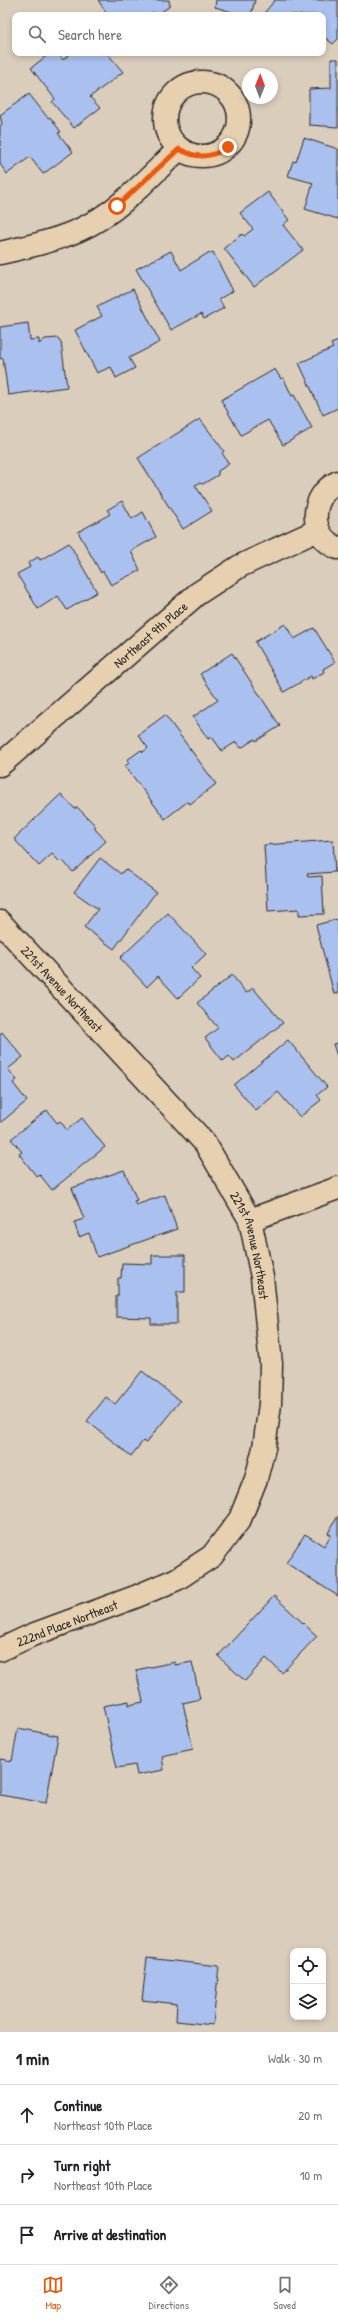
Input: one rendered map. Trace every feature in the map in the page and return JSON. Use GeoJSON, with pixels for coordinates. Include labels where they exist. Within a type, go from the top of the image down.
{"type":"FeatureCollection","features":[{"type":"Feature","properties":{"kind":"street"},"geometry":{"type":"LineString","coordinates":[[0,253],[38,244],[81,229],[117,206],[179,149]]}},
{"type":"Feature","properties":{"kind":"street"},"geometry":{"type":"LineString","coordinates":[[338,482],[330,485],[322,494],[316,505],[315,518],[318,530],[326,540],[338,548]]}},
{"type":"Feature","properties":{"kind":"street","name":"Northeast 9th Place"},"geometry":{"type":"LineString","coordinates":[[0,765],[197,594],[240,566],[318,530]]}},
{"type":"Feature","properties":{"kind":"street","name":"221st Avenue Northeast"},"geometry":{"type":"LineString","coordinates":[[0,922],[205,1143],[250,1220],[262,1277],[270,1364],[270,1404],[264,1448],[256,1479],[240,1519],[212,1556],[177,1579],[135,1597]]}},
{"type":"Feature","properties":{"kind":"street"},"geometry":{"type":"LineString","coordinates":[[250,1220],[338,1188]]}},
{"type":"Feature","properties":{"kind":"street","name":"222nd Place Northeast"},"geometry":{"type":"LineString","coordinates":[[0,1650],[32,1635],[135,1597]]}},
{"type":"Feature","properties":{"kind":"building"},"geometry":{"type":"Polygon","coordinates":[[[98,0],[169,0],[170,6],[161,12],[106,12],[98,0]]]}},
{"type":"Feature","properties":{"kind":"building"},"geometry":{"type":"Polygon","coordinates":[[[216,0],[255,0],[252,12],[232,12],[215,7],[216,0]]]}},
{"type":"Feature","properties":{"kind":"building"},"geometry":{"type":"Polygon","coordinates":[[[275,0],[338,0],[338,39],[333,44],[326,38],[326,12],[265,12],[275,0]]]}},
{"type":"Feature","properties":{"kind":"building"},"geometry":{"type":"Polygon","coordinates":[[[46,56],[60,56],[63,60],[68,56],[110,56],[123,72],[90,97],[100,108],[74,128],[52,102],[55,99],[31,68],[46,56]]]}},
{"type":"Feature","properties":{"kind":"building"},"geometry":{"type":"Polygon","coordinates":[[[331,59],[338,59],[338,127],[309,125],[309,89],[331,88],[331,59]]]}},
{"type":"Feature","properties":{"kind":"building"},"geometry":{"type":"Polygon","coordinates":[[[29,94],[48,118],[50,117],[61,132],[58,133],[73,152],[43,174],[30,157],[7,174],[0,164],[0,126],[2,124],[0,115],[29,94]]]}},
{"type":"Feature","properties":{"kind":"building"},"geometry":{"type":"Polygon","coordinates":[[[304,138],[338,149],[338,219],[305,209],[313,183],[288,176],[293,161],[296,162],[304,138]]]}},
{"type":"Feature","properties":{"kind":"building"},"geometry":{"type":"Polygon","coordinates":[[[268,192],[289,220],[283,225],[303,250],[254,287],[224,248],[242,234],[244,236],[253,229],[240,213],[268,192]]]}},
{"type":"Feature","properties":{"kind":"building"},"geometry":{"type":"Polygon","coordinates":[[[171,251],[181,270],[208,253],[213,252],[233,291],[219,299],[224,308],[204,319],[201,314],[171,330],[136,269],[171,251]]]}},
{"type":"Feature","properties":{"kind":"building"},"geometry":{"type":"Polygon","coordinates":[[[133,289],[160,342],[129,358],[135,368],[116,378],[111,367],[97,373],[75,330],[102,316],[97,307],[133,289]]]}},
{"type":"Feature","properties":{"kind":"building"},"geometry":{"type":"Polygon","coordinates":[[[28,323],[30,340],[39,339],[39,344],[45,339],[58,338],[61,342],[67,387],[8,395],[3,358],[0,359],[0,327],[28,323]]]}},
{"type":"Feature","properties":{"kind":"building"},"geometry":{"type":"Polygon","coordinates":[[[338,341],[338,408],[323,415],[299,363],[333,348],[331,344],[338,341]]]}},
{"type":"Feature","properties":{"kind":"building"},"geometry":{"type":"Polygon","coordinates":[[[275,369],[281,379],[283,377],[292,396],[294,395],[312,428],[283,445],[268,420],[241,435],[221,400],[275,369]]]}},
{"type":"Feature","properties":{"kind":"building"},"geometry":{"type":"Polygon","coordinates":[[[200,419],[224,451],[222,453],[229,464],[218,471],[218,475],[203,484],[199,483],[195,485],[212,511],[183,529],[138,458],[200,419]]]}},
{"type":"Feature","properties":{"kind":"building"},"geometry":{"type":"Polygon","coordinates":[[[122,501],[132,519],[143,512],[156,537],[131,551],[140,570],[111,585],[103,571],[101,573],[78,532],[110,514],[107,510],[122,501]]]}},
{"type":"Feature","properties":{"kind":"building"},"geometry":{"type":"Polygon","coordinates":[[[69,543],[97,592],[67,610],[58,596],[38,609],[17,574],[30,567],[28,563],[38,557],[40,560],[69,543]]]}},
{"type":"Feature","properties":{"kind":"building"},"geometry":{"type":"Polygon","coordinates":[[[285,624],[294,639],[314,628],[335,662],[323,669],[324,672],[312,679],[311,676],[284,692],[255,642],[285,624]]]}},
{"type":"Feature","properties":{"kind":"building"},"geometry":{"type":"Polygon","coordinates":[[[232,653],[280,726],[256,741],[255,739],[241,748],[236,742],[222,751],[212,737],[208,739],[193,717],[218,700],[200,674],[232,653]]]}},
{"type":"Feature","properties":{"kind":"building"},"geometry":{"type":"Polygon","coordinates":[[[165,715],[216,784],[190,804],[187,802],[165,819],[125,766],[129,763],[127,760],[141,750],[143,752],[148,748],[138,735],[165,715]]]}},
{"type":"Feature","properties":{"kind":"building"},"geometry":{"type":"Polygon","coordinates":[[[61,794],[75,809],[77,807],[95,825],[95,829],[106,841],[73,872],[62,860],[60,862],[52,854],[39,866],[14,839],[61,794]]]}},
{"type":"Feature","properties":{"kind":"building"},"geometry":{"type":"Polygon","coordinates":[[[333,840],[335,872],[307,874],[308,877],[322,876],[324,914],[299,915],[299,909],[268,911],[264,845],[333,840]]]}},
{"type":"Feature","properties":{"kind":"building"},"geometry":{"type":"Polygon","coordinates":[[[100,858],[121,874],[125,869],[156,892],[114,949],[84,927],[98,909],[74,892],[100,858]]]}},
{"type":"Feature","properties":{"kind":"building"},"geometry":{"type":"Polygon","coordinates":[[[168,913],[206,954],[191,968],[200,978],[178,998],[158,976],[147,987],[120,958],[168,913]]]}},
{"type":"Feature","properties":{"kind":"building"},"geometry":{"type":"Polygon","coordinates":[[[338,919],[338,993],[334,994],[316,925],[338,919]]]}},
{"type":"Feature","properties":{"kind":"building"},"geometry":{"type":"Polygon","coordinates":[[[232,975],[246,993],[253,988],[283,1023],[234,1062],[229,1056],[223,1061],[205,1038],[218,1028],[197,1003],[232,975]]]}},
{"type":"Feature","properties":{"kind":"building"},"geometry":{"type":"Polygon","coordinates":[[[2,1032],[23,1057],[8,1069],[17,1080],[13,1083],[27,1101],[0,1123],[0,1034],[2,1032]]]}},
{"type":"Feature","properties":{"kind":"building"},"geometry":{"type":"Polygon","coordinates":[[[288,1040],[327,1087],[317,1095],[321,1100],[300,1117],[278,1092],[256,1111],[234,1085],[288,1040]]]}},
{"type":"Feature","properties":{"kind":"building"},"geometry":{"type":"Polygon","coordinates":[[[338,1043],[338,1059],[333,1044],[338,1043]]]}},
{"type":"Feature","properties":{"kind":"building"},"geometry":{"type":"Polygon","coordinates":[[[47,1110],[57,1123],[60,1121],[67,1130],[82,1118],[105,1147],[52,1190],[40,1175],[37,1177],[19,1154],[22,1152],[11,1139],[47,1110]]]}},
{"type":"Feature","properties":{"kind":"building"},"geometry":{"type":"Polygon","coordinates":[[[124,1170],[137,1200],[134,1201],[136,1205],[165,1195],[177,1229],[97,1257],[89,1233],[79,1237],[74,1222],[84,1219],[72,1188],[124,1170]]]}},
{"type":"Feature","properties":{"kind":"building"},"geometry":{"type":"Polygon","coordinates":[[[152,1255],[185,1255],[185,1292],[177,1292],[177,1324],[151,1324],[151,1318],[116,1317],[118,1278],[121,1278],[122,1263],[152,1264],[152,1255]]]}},
{"type":"Feature","properties":{"kind":"building"},"geometry":{"type":"Polygon","coordinates":[[[142,1371],[180,1401],[146,1443],[143,1441],[131,1456],[87,1421],[106,1397],[115,1404],[142,1371]]]}},
{"type":"Feature","properties":{"kind":"building"},"geometry":{"type":"Polygon","coordinates":[[[338,1516],[338,1596],[286,1563],[305,1534],[324,1546],[331,1535],[328,1533],[338,1516]]]}},
{"type":"Feature","properties":{"kind":"building"},"geometry":{"type":"Polygon","coordinates":[[[274,1596],[317,1636],[282,1673],[266,1658],[245,1681],[218,1656],[274,1596]]]}},
{"type":"Feature","properties":{"kind":"building"},"geometry":{"type":"Polygon","coordinates":[[[175,1662],[175,1665],[192,1662],[200,1699],[183,1703],[193,1749],[162,1756],[164,1770],[137,1775],[135,1765],[117,1768],[103,1706],[129,1701],[129,1705],[143,1702],[136,1670],[175,1662]]]}},
{"type":"Feature","properties":{"kind":"building"},"geometry":{"type":"Polygon","coordinates":[[[18,1728],[58,1736],[46,1803],[0,1795],[0,1759],[12,1761],[18,1728]]]}},
{"type":"Feature","properties":{"kind":"building"},"geometry":{"type":"Polygon","coordinates":[[[147,1958],[219,1966],[213,2025],[176,2021],[177,2004],[142,2000],[147,1958]]]}},
{"type":"Feature","properties":{"kind":"route"},"geometry":{"type":"LineString","coordinates":[[117,206],[179,149],[191,156],[204,157],[217,154],[228,147]]}}]}
